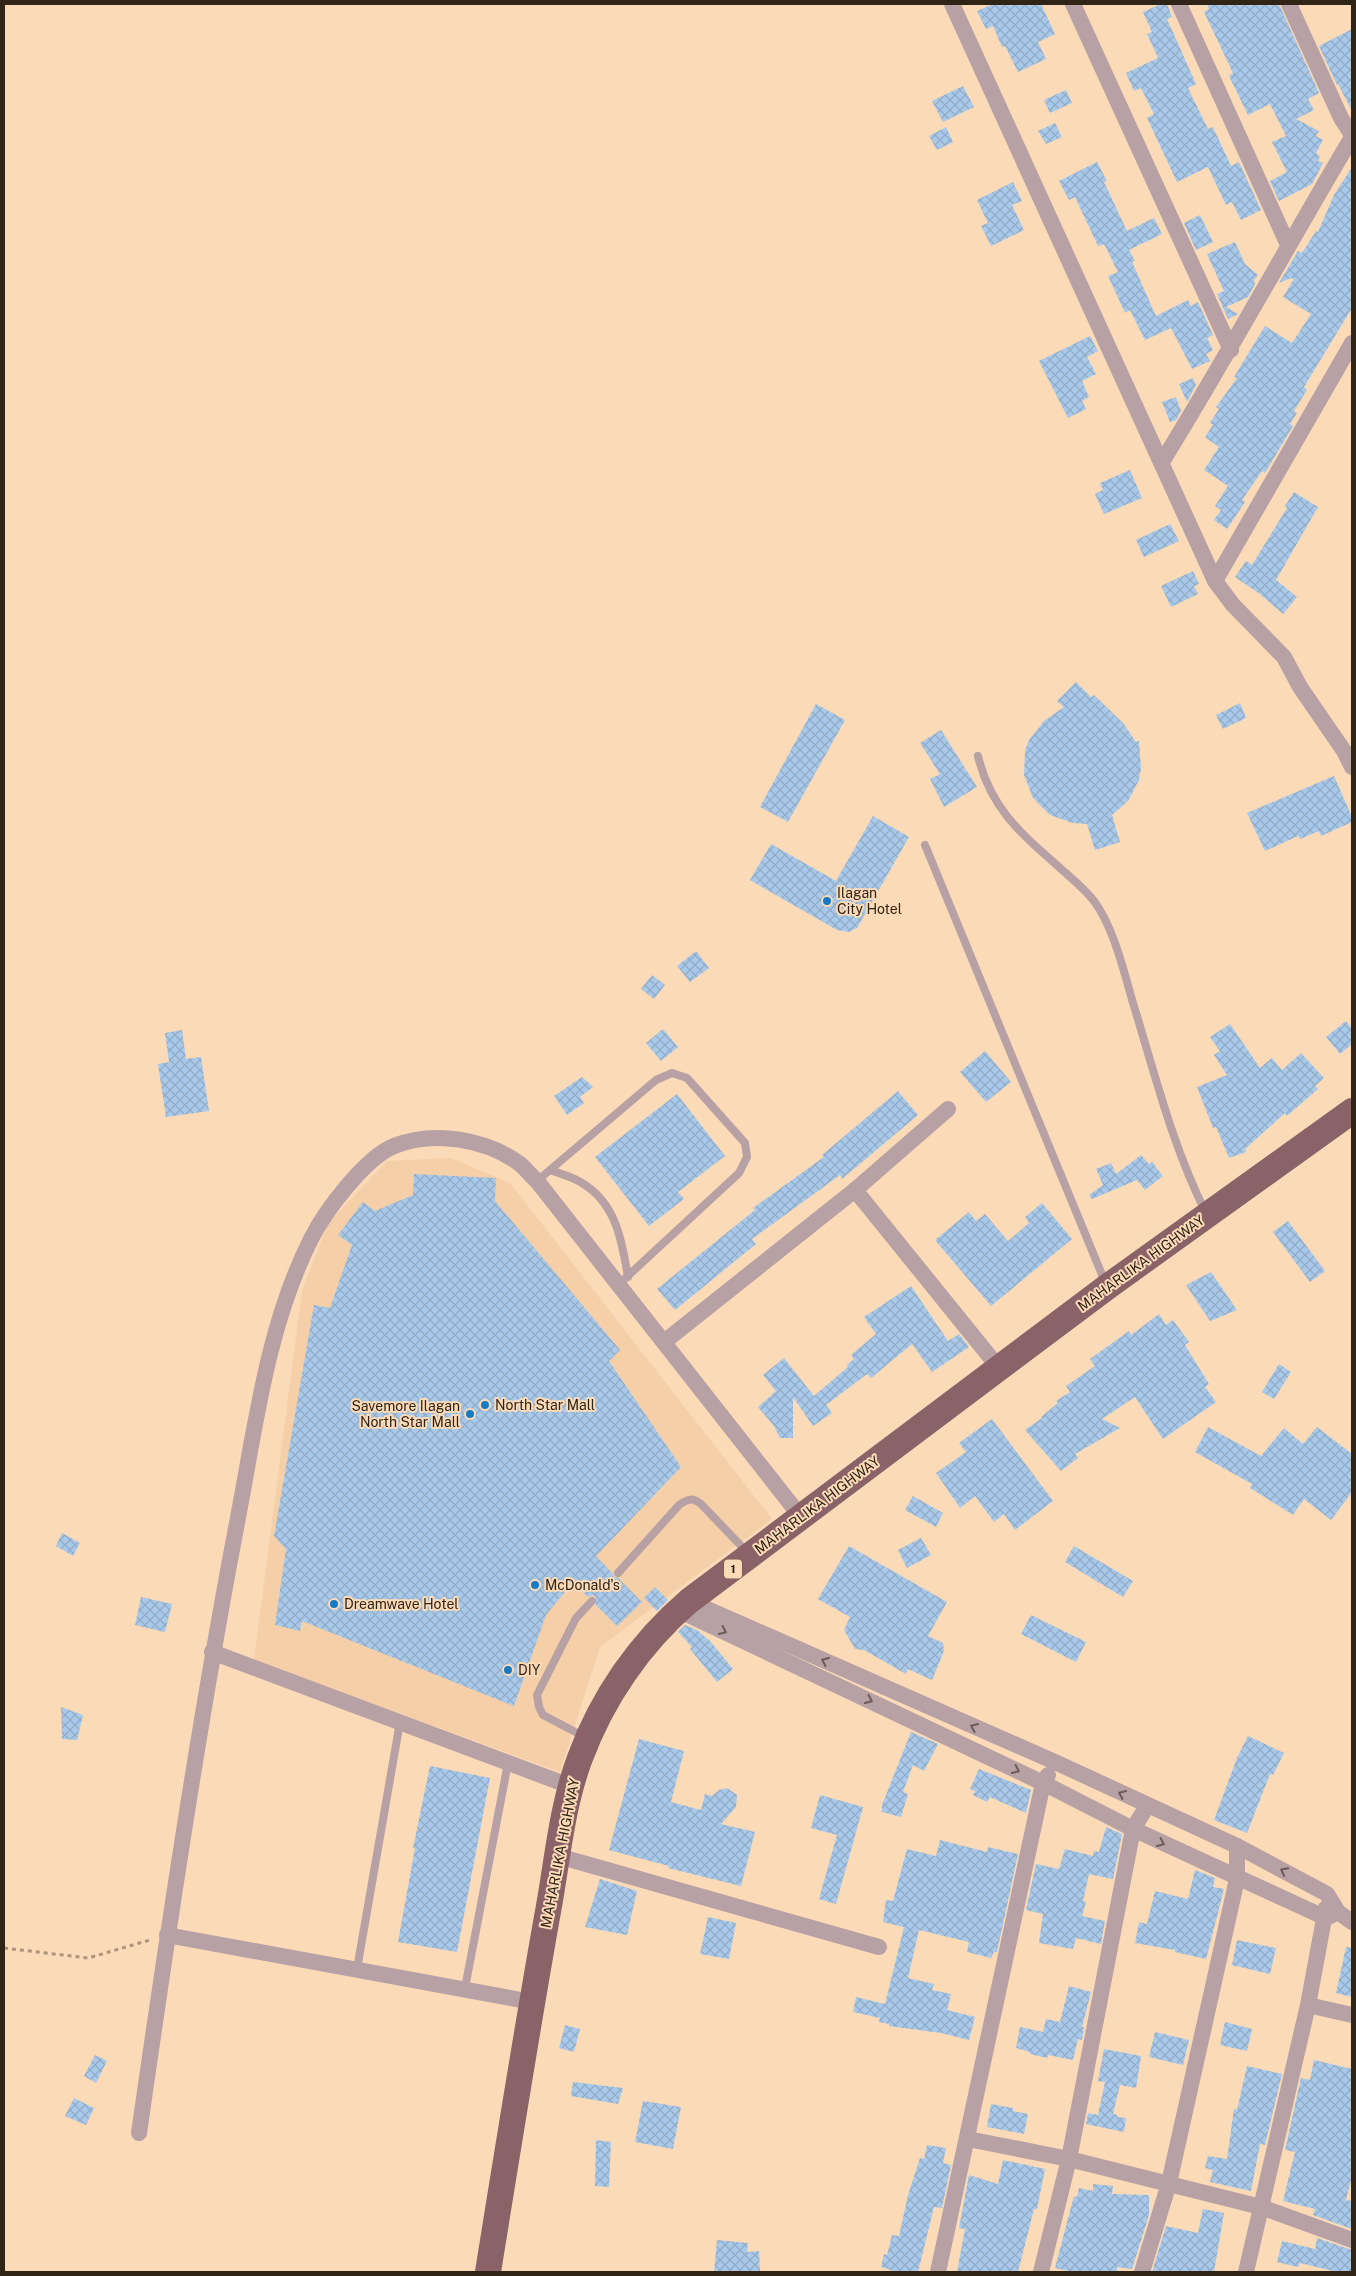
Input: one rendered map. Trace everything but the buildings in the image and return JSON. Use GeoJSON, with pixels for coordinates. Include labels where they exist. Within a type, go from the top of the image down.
{"type":"FeatureCollection","features":[{"type":"Feature","properties":{"kind":"highway","name":"MAHARLIKA HIGHWAY"},"geometry":{"type":"LineString","coordinates":[[488,2272],[532,2002],[570,1786],[588,1738],[614,1688],[650,1640],[684,1606],[1107,1287],[1352,1111]]}},
{"type":"Feature","properties":{"kind":"street"},"geometry":{"type":"LineString","coordinates":[[952,4],[1215,581],[1234,605],[1284,657],[1300,687],[1348,750],[1352,767]]}},
{"type":"Feature","properties":{"kind":"street"},"geometry":{"type":"LineString","coordinates":[[1073,4],[1231,350]]}},
{"type":"Feature","properties":{"kind":"street"},"geometry":{"type":"LineString","coordinates":[[1179,4],[1288,245]]}},
{"type":"Feature","properties":{"kind":"street"},"geometry":{"type":"LineString","coordinates":[[1162,462],[1231,350],[1288,245],[1352,136],[1341,118],[1289,4]]}},
{"type":"Feature","properties":{"kind":"street"},"geometry":{"type":"LineString","coordinates":[[1215,581],[1352,343]]}},
{"type":"Feature","properties":{"kind":"street"},"geometry":{"type":"LineString","coordinates":[[664,1342],[854,1190],[948,1109]]}},
{"type":"Feature","properties":{"kind":"street"},"geometry":{"type":"LineString","coordinates":[[139,2133],[212,1652],[268,1365],[284,1302],[312,1238],[323,1220],[357,1176],[375,1158],[394,1146],[440,1137],[493,1148],[520,1165],[623,1281],[664,1342],[801,1517]]}},
{"type":"Feature","properties":{"kind":"street"},"geometry":{"type":"LineString","coordinates":[[854,1190],[999,1368]]}},
{"type":"Feature","properties":{"kind":"street"},"geometry":{"type":"LineString","coordinates":[[684,1606],[1055,1762],[1147,1806],[1238,1846],[1327,1894],[1332,1915],[1308,2005],[1246,2272]]}},
{"type":"Feature","properties":{"kind":"street"},"geometry":{"type":"LineString","coordinates":[[684,1606],[1043,1782],[1133,1830],[1238,1879],[1352,1922]]}},
{"type":"Feature","properties":{"kind":"street"},"geometry":{"type":"LineString","coordinates":[[212,1652],[570,1786]]}},
{"type":"Feature","properties":{"kind":"street"},"geometry":{"type":"LineString","coordinates":[[938,2272],[1043,1782],[1055,1762]]}},
{"type":"Feature","properties":{"kind":"street"},"geometry":{"type":"LineString","coordinates":[[1041,2272],[1069,2159],[1133,1830],[1147,1806]]}},
{"type":"Feature","properties":{"kind":"street"},"geometry":{"type":"LineString","coordinates":[[1142,2272],[1169,2183],[1238,1879],[1238,1846]]}},
{"type":"Feature","properties":{"kind":"street"},"geometry":{"type":"LineString","coordinates":[[558,1856],[879,1947]]}},
{"type":"Feature","properties":{"kind":"street"},"geometry":{"type":"LineString","coordinates":[[168,1935],[465,1988],[532,2002]]}},
{"type":"Feature","properties":{"kind":"street"},"geometry":{"type":"LineString","coordinates":[[1308,2005],[1352,2015]]}},
{"type":"Feature","properties":{"kind":"street"},"geometry":{"type":"LineString","coordinates":[[968,2138],[1069,2159],[1169,2183],[1260,2207],[1352,2238]]}},
{"type":"Feature","properties":{"kind":"lane"},"geometry":{"type":"LineString","coordinates":[[978,756],[987,786],[997,805],[1021,834],[1084,888],[1096,903],[1116,944],[1171,1131],[1189,1180],[1207,1214]]}},
{"type":"Feature","properties":{"kind":"lane"},"geometry":{"type":"LineString","coordinates":[[925,845],[1107,1287]]}},
{"type":"Feature","properties":{"kind":"lane"},"geometry":{"type":"LineString","coordinates":[[537,1182],[656,1080],[672,1073],[687,1078],[745,1142],[747,1157],[740,1173],[623,1281]]}},
{"type":"Feature","properties":{"kind":"lane"},"geometry":{"type":"LineString","coordinates":[[550,1170],[581,1182],[599,1195],[615,1219],[622,1245],[623,1281]]}},
{"type":"Feature","properties":{"kind":"lane"},"geometry":{"type":"LineString","coordinates":[[618,1573],[679,1505],[687,1499],[694,1499],[701,1504],[750,1555]]}},
{"type":"Feature","properties":{"kind":"lane"},"geometry":{"type":"LineString","coordinates":[[588,1738],[543,1715],[539,1707],[537,1695],[576,1618],[592,1601]]}},
{"type":"Feature","properties":{"kind":"lane"},"geometry":{"type":"LineString","coordinates":[[357,1969],[400,1722]]}},
{"type":"Feature","properties":{"kind":"lane"},"geometry":{"type":"LineString","coordinates":[[465,1988],[508,1763]]}},
{"type":"Feature","properties":{"kind":"path"},"geometry":{"type":"LineString","coordinates":[[4,1948],[88,1958],[168,1935]]}},
{"type":"Feature","properties":{"kind":"shaded area","name":"North Star Mall"},"geometry":{"type":"Polygon","coordinates":[[[451,1158],[510,1183],[772,1519],[600,1647],[560,1772],[254,1660],[302,1291],[328,1223],[387,1161],[451,1158]]]}},
{"type":"Feature","properties":{"kind":"place","name":"Ilagan City Hotel"},"geometry":{"type":"Point","coordinates":[827,901]}},
{"type":"Feature","properties":{"kind":"place","name":"North Star Mall"},"geometry":{"type":"Point","coordinates":[485,1405]}},
{"type":"Feature","properties":{"kind":"place","name":"Savemore Ilagan North Star Mall"},"geometry":{"type":"Point","coordinates":[470,1414]}},
{"type":"Feature","properties":{"kind":"place","name":"McDonald's"},"geometry":{"type":"Point","coordinates":[535,1585]}},
{"type":"Feature","properties":{"kind":"place","name":"Dreamwave Hotel"},"geometry":{"type":"Point","coordinates":[334,1604]}},
{"type":"Feature","properties":{"kind":"place","name":"DIY"},"geometry":{"type":"Point","coordinates":[508,1670]}}]}
